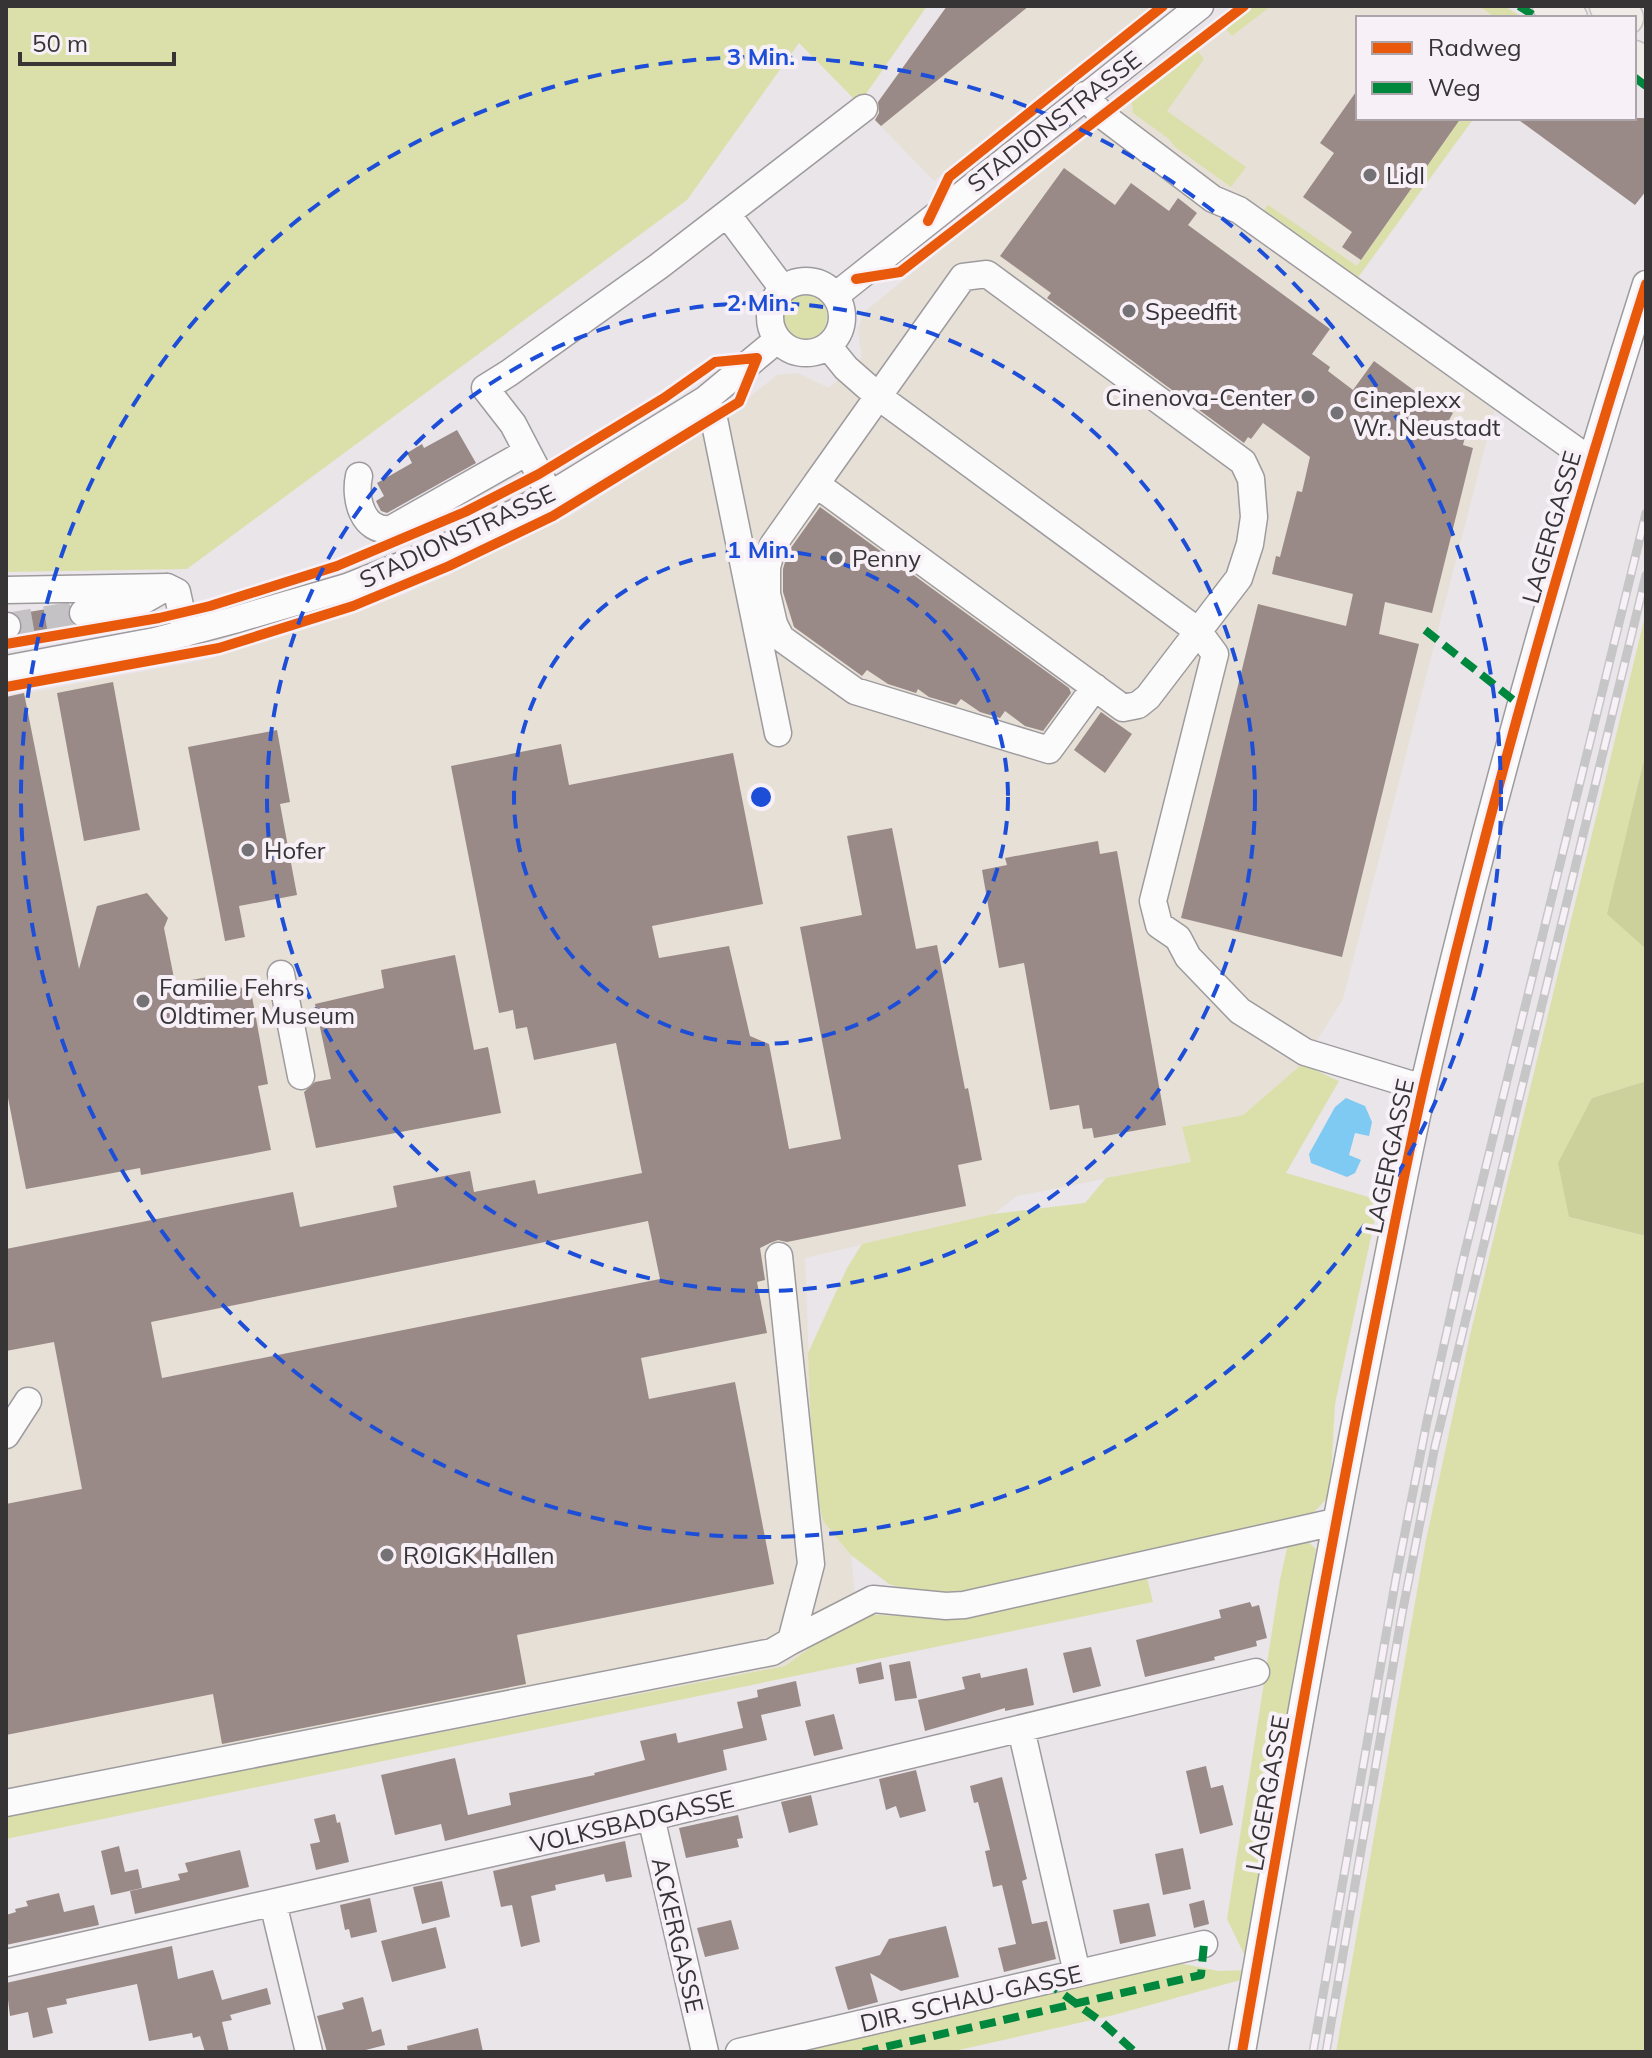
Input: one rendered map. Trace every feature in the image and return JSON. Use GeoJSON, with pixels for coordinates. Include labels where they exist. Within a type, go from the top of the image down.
{"type":"FeatureCollection","features":[{"type":"Feature","properties":{"kind":"street","name":"STADIONSTRASSE"},"geometry":{"type":"LineString","coordinates":[[835,296],[1200,6]]}},
{"type":"Feature","properties":{"kind":"street","name":"LAGERGASSE"},"geometry":{"type":"LineString","coordinates":[[1085,95],[1102,115],[1213,199],[1239,210],[1590,460]]}},
{"type":"Feature","properties":{"kind":"street"},"geometry":{"type":"LineString","coordinates":[[550,495],[513,424],[485,388],[625,290],[864,108]]}},
{"type":"Feature","properties":{"kind":"street"},"geometry":{"type":"LineString","coordinates":[[727,214],[783,289]]}},
{"type":"Feature","properties":{"kind":"street"},"geometry":{"type":"LineString","coordinates":[[816,484],[1095,687],[1123,708],[1138,705],[1148,697],[1239,578],[1250,544],[1254,517],[1251,479],[1243,462],[987,274],[963,277],[879,397],[816,484],[773,545],[767,567],[767,594],[774,624],[781,638],[855,691],[1049,750],[1095,687]]}},
{"type":"Feature","properties":{"kind":"street"},"geometry":{"type":"LineString","coordinates":[[811,281],[824,286],[835,296],[842,322],[828,346],[814,353],[800,353],[786,348],[777,340],[771,329],[770,313],[783,289],[796,282],[811,281]]}},
{"type":"Feature","properties":{"kind":"street","name":"LAGERGASSE"},"geometry":{"type":"LineString","coordinates":[[1242,2052],[1335,1522],[1423,1088],[1478,868],[1590,460],[1646,284]]}},
{"type":"Feature","properties":{"kind":"street","name":"STADIONSTRASSE"},"geometry":{"type":"LineString","coordinates":[[6,669],[186,633],[347,587],[440,550],[550,495],[706,399],[777,340]]}},
{"type":"Feature","properties":{"kind":"street"},"geometry":{"type":"LineString","coordinates":[[828,346],[846,368],[879,397],[1198,631],[1215,654],[1153,901],[1159,925],[1178,938],[1188,957],[1240,1011],[1305,1052],[1423,1088]]}},
{"type":"Feature","properties":{"kind":"street"},"geometry":{"type":"LineString","coordinates":[[706,399],[714,419],[778,733]]}},
{"type":"Feature","properties":{"kind":"street"},"geometry":{"type":"LineString","coordinates":[[359,476],[359,502],[366,519],[376,528],[391,529],[527,452]]}},
{"type":"Feature","properties":{"kind":"street"},"geometry":{"type":"LineString","coordinates":[[6,590],[167,587],[177,592],[186,633]]}},
{"type":"Feature","properties":{"kind":"street"},"geometry":{"type":"LineString","coordinates":[[83,613],[132,607],[167,587]]}},
{"type":"Feature","properties":{"kind":"street"},"geometry":{"type":"LineString","coordinates":[[281,974],[301,1076]]}},
{"type":"Feature","properties":{"kind":"street"},"geometry":{"type":"LineString","coordinates":[[779,1256],[811,1564],[791,1641]]}},
{"type":"Feature","properties":{"kind":"street"},"geometry":{"type":"LineString","coordinates":[[6,1435],[28,1401]]}},
{"type":"Feature","properties":{"kind":"street"},"geometry":{"type":"LineString","coordinates":[[6,1803],[772,1652],[873,1599],[964,1605],[1335,1522]]}},
{"type":"Feature","properties":{"kind":"street","name":"VOLKSBADGASSE"},"geometry":{"type":"LineString","coordinates":[[6,1963],[651,1817],[1256,1672]]}},
{"type":"Feature","properties":{"kind":"street"},"geometry":{"type":"LineString","coordinates":[[1021,1729],[1077,1973]]}},
{"type":"Feature","properties":{"kind":"street","name":"ACKERGASSE"},"geometry":{"type":"LineString","coordinates":[[651,1817],[705,2052]]}},
{"type":"Feature","properties":{"kind":"street"},"geometry":{"type":"LineString","coordinates":[[273,1903],[309,2052]]}},
{"type":"Feature","properties":{"kind":"street","name":"DIR. SCHAU-GASSE"},"geometry":{"type":"LineString","coordinates":[[739,2052],[1204,1944]]}},
{"type":"Feature","properties":{"kind":"shaded area"},"geometry":{"type":"Polygon","coordinates":[[[947,6],[1153,6],[934,181],[869,114],[947,6]]]}},
{"type":"Feature","properties":{"kind":"shaded area"},"geometry":{"type":"Polygon","coordinates":[[[1241,6],[1504,6],[1521,16],[1356,16],[1356,120],[1473,120],[1359,277],[1502,381],[1343,999],[1302,1064],[1243,1115],[1182,1127],[1191,1162],[1017,1196],[993,1214],[805,1258],[813,1476],[823,1521],[851,1555],[857,1614],[785,1666],[6,1816],[6,697],[209,659],[403,595],[572,515],[724,418],[777,375],[798,373],[829,388],[862,357],[858,332],[863,313],[1241,6]]]}},
{"type":"Feature","properties":{"kind":"green space"},"geometry":{"type":"Polygon","coordinates":[[[6,6],[927,6],[859,104],[799,43],[687,200],[187,569],[6,572],[6,6]]]}},
{"type":"Feature","properties":{"kind":"green space"},"geometry":{"type":"Polygon","coordinates":[[[1241,6],[1271,6],[1232,36],[1220,22],[1241,6]]]}},
{"type":"Feature","properties":{"kind":"green space"},"geometry":{"type":"Polygon","coordinates":[[[1479,6],[1504,6],[1521,16],[1493,16],[1479,6]]]}},
{"type":"Feature","properties":{"kind":"green space"},"geometry":{"type":"Polygon","coordinates":[[[1193,45],[1204,59],[1167,111],[1246,167],[1231,187],[1133,113],[1131,95],[1193,45]]]}},
{"type":"Feature","properties":{"kind":"green space"},"geometry":{"type":"Polygon","coordinates":[[[1460,120],[1473,120],[1358,277],[1264,210],[1268,205],[1357,266],[1460,120]]]}},
{"type":"Feature","properties":{"kind":"green space"},"geometry":{"type":"Polygon","coordinates":[[[804,294],[820,301],[827,317],[820,333],[804,340],[788,333],[781,317],[788,301],[804,294]]]}},
{"type":"Feature","properties":{"kind":"green space"},"geometry":{"type":"Polygon","coordinates":[[[1646,612],[1646,751],[1608,913],[1646,949],[1646,1081],[1592,1098],[1569,1217],[1646,1236],[1646,2052],[1336,2052],[1426,1540],[1470,1335],[1646,612]]]}},
{"type":"Feature","properties":{"kind":"green space"},"geometry":{"type":"Polygon","coordinates":[[[1646,751],[1646,949],[1607,914],[1646,751]]]}},
{"type":"Feature","properties":{"kind":"green space"},"geometry":{"type":"Polygon","coordinates":[[[1302,1064],[1339,1081],[1286,1173],[1379,1200],[1335,1404],[1330,1495],[1308,1519],[1141,1554],[1153,1602],[6,1839],[6,1816],[785,1666],[857,1614],[952,1618],[923,1595],[889,1584],[851,1555],[823,1521],[813,1476],[808,1353],[847,1268],[862,1244],[993,1214],[1085,1203],[1106,1178],[1191,1162],[1182,1127],[1243,1115],[1302,1064]]]}},
{"type":"Feature","properties":{"kind":"green space"},"geometry":{"type":"Polygon","coordinates":[[[1646,1081],[1646,1236],[1569,1217],[1558,1163],[1592,1098],[1646,1081]]]}},
{"type":"Feature","properties":{"kind":"green space"},"geometry":{"type":"Polygon","coordinates":[[[1304,1538],[1316,1549],[1298,1667],[1245,1956],[1227,1919],[1280,1580],[1289,1539],[1304,1538]]]}},
{"type":"Feature","properties":{"kind":"green space"},"geometry":{"type":"Polygon","coordinates":[[[1174,1962],[1218,1971],[1245,1970],[1244,1979],[1114,2015],[950,2052],[777,2052],[1174,1962]]]}},
{"type":"Feature","properties":{"kind":"water"},"geometry":{"type":"Polygon","coordinates":[[[1346,1098],[1365,1106],[1372,1122],[1369,1136],[1355,1133],[1349,1155],[1361,1160],[1355,1173],[1347,1177],[1311,1163],[1309,1154],[1335,1107],[1346,1098]]]}},
{"type":"Feature","properties":{"kind":"building"},"geometry":{"type":"Polygon","coordinates":[[[947,6],[1029,6],[881,126],[875,120],[879,113],[878,102],[947,6]]]}},
{"type":"Feature","properties":{"kind":"building","name":"Lidl"},"geometry":{"type":"Polygon","coordinates":[[[1356,92],[1356,120],[1460,120],[1361,260],[1342,247],[1352,232],[1303,197],[1334,153],[1320,143],[1356,92]]]}},
{"type":"Feature","properties":{"kind":"building"},"geometry":{"type":"Polygon","coordinates":[[[1646,118],[1646,191],[1635,205],[1519,120],[1646,118]]]}},
{"type":"Feature","properties":{"kind":"building"},"geometry":{"type":"Polygon","coordinates":[[[1064,168],[1115,205],[1131,183],[1169,211],[1178,198],[1197,213],[1188,225],[1330,329],[1312,354],[1330,367],[1328,371],[1353,390],[1374,361],[1423,397],[1453,413],[1449,420],[1467,429],[1463,445],[1473,448],[1432,613],[1385,602],[1379,634],[1419,644],[1342,957],[1181,918],[1258,604],[1346,626],[1353,594],[1272,574],[1276,556],[1280,557],[1297,491],[1302,492],[1310,457],[1263,423],[1244,443],[1047,298],[1051,293],[1000,256],[1064,168]]]}},
{"type":"Feature","properties":{"kind":"building"},"geometry":{"type":"Polygon","coordinates":[[[457,430],[476,463],[387,513],[381,511],[376,501],[384,496],[377,483],[412,463],[407,453],[422,444],[424,448],[457,430]]]}},
{"type":"Feature","properties":{"kind":"building"},"geometry":{"type":"Polygon","coordinates":[[[820,507],[1069,688],[1071,693],[1043,731],[1025,726],[1005,711],[1000,718],[980,712],[961,699],[956,705],[929,697],[918,689],[916,693],[888,684],[867,670],[862,676],[794,627],[783,592],[783,569],[788,552],[820,507]]]}},
{"type":"Feature","properties":{"kind":"building"},"geometry":{"type":"Polygon","coordinates":[[[70,605],[67,616],[73,625],[21,633],[23,625],[17,614],[70,605]]]}},
{"type":"Feature","properties":{"kind":"building"},"geometry":{"type":"Polygon","coordinates":[[[113,682],[140,830],[84,841],[57,693],[113,682]]]}},
{"type":"Feature","properties":{"kind":"building"},"geometry":{"type":"Polygon","coordinates":[[[24,693],[79,969],[97,906],[147,893],[168,918],[164,928],[175,983],[208,977],[251,991],[268,1084],[258,1086],[271,1150],[141,1175],[140,1168],[26,1189],[6,1099],[6,697],[24,693]]]}},
{"type":"Feature","properties":{"kind":"building"},"geometry":{"type":"Polygon","coordinates":[[[1101,712],[1132,734],[1105,773],[1074,750],[1101,712]]]}},
{"type":"Feature","properties":{"kind":"building","name":"Hofer"},"geometry":{"type":"Polygon","coordinates":[[[277,730],[290,802],[280,804],[297,895],[239,906],[245,937],[225,941],[188,747],[277,730]]]}},
{"type":"Feature","properties":{"kind":"building"},"geometry":{"type":"Polygon","coordinates":[[[561,744],[569,785],[733,753],[763,904],[652,926],[659,958],[729,946],[750,1036],[769,1044],[789,1149],[841,1139],[800,927],[862,915],[847,836],[892,828],[916,949],[937,945],[965,1089],[968,1088],[982,1160],[958,1165],[966,1206],[770,1243],[760,1248],[765,1280],[757,1282],[767,1333],[641,1358],[649,1399],[735,1382],[774,1584],[517,1635],[526,1684],[222,1744],[213,1694],[6,1735],[6,1504],[82,1489],[54,1342],[6,1351],[6,1249],[293,1192],[300,1227],[397,1207],[393,1186],[470,1171],[474,1192],[535,1180],[538,1194],[642,1173],[616,1043],[534,1060],[527,1027],[516,1029],[513,1010],[499,1013],[451,766],[561,744]],[[648,1221],[151,1322],[162,1378],[660,1279],[648,1221]]]}},
{"type":"Feature","properties":{"kind":"building"},"geometry":{"type":"Polygon","coordinates":[[[1098,841],[1100,854],[1117,851],[1166,1125],[1094,1138],[1092,1128],[1083,1129],[1079,1105],[1050,1110],[1024,963],[999,968],[982,870],[1007,865],[1005,858],[1098,841]]]}},
{"type":"Feature","properties":{"kind":"building"},"geometry":{"type":"Polygon","coordinates":[[[455,955],[474,1050],[488,1047],[501,1113],[316,1148],[304,1092],[315,1082],[331,1079],[315,1004],[384,988],[381,970],[455,955]]]}},
{"type":"Feature","properties":{"kind":"building"},"geometry":{"type":"Polygon","coordinates":[[[1250,1602],[1252,1607],[1259,1605],[1267,1638],[1256,1641],[1257,1646],[1145,1677],[1136,1640],[1221,1618],[1219,1610],[1250,1602]]]}},
{"type":"Feature","properties":{"kind":"building"},"geometry":{"type":"Polygon","coordinates":[[[1091,1647],[1101,1686],[1073,1693],[1063,1653],[1091,1647]]]}},
{"type":"Feature","properties":{"kind":"building"},"geometry":{"type":"Polygon","coordinates":[[[910,1661],[917,1698],[895,1701],[889,1665],[910,1661]]]}},
{"type":"Feature","properties":{"kind":"building"},"geometry":{"type":"Polygon","coordinates":[[[881,1662],[884,1679],[859,1684],[856,1668],[881,1662]]]}},
{"type":"Feature","properties":{"kind":"building"},"geometry":{"type":"Polygon","coordinates":[[[1027,1668],[1034,1705],[1005,1711],[1005,1708],[925,1731],[918,1700],[965,1689],[962,1677],[980,1673],[981,1678],[1027,1668]]]}},
{"type":"Feature","properties":{"kind":"building"},"geometry":{"type":"Polygon","coordinates":[[[796,1681],[801,1706],[761,1715],[767,1740],[723,1750],[727,1770],[445,1841],[441,1824],[395,1835],[381,1775],[455,1758],[468,1815],[511,1805],[509,1793],[595,1775],[645,1760],[640,1741],[676,1733],[678,1743],[743,1728],[737,1702],[758,1697],[757,1690],[796,1681]]]}},
{"type":"Feature","properties":{"kind":"building"},"geometry":{"type":"Polygon","coordinates":[[[834,1714],[843,1749],[814,1756],[805,1721],[834,1714]]]}},
{"type":"Feature","properties":{"kind":"building"},"geometry":{"type":"Polygon","coordinates":[[[1206,1766],[1211,1788],[1223,1785],[1233,1825],[1200,1834],[1186,1771],[1206,1766]]]}},
{"type":"Feature","properties":{"kind":"building"},"geometry":{"type":"Polygon","coordinates":[[[916,1770],[926,1811],[900,1818],[896,1806],[886,1810],[879,1779],[916,1770]]]}},
{"type":"Feature","properties":{"kind":"building"},"geometry":{"type":"Polygon","coordinates":[[[1002,1777],[1027,1879],[1022,1881],[1032,1924],[1047,1921],[1056,1959],[1004,1972],[998,1948],[1016,1944],[1002,1885],[993,1887],[985,1851],[990,1850],[978,1802],[974,1803],[970,1786],[1002,1777]]]}},
{"type":"Feature","properties":{"kind":"building"},"geometry":{"type":"Polygon","coordinates":[[[811,1795],[818,1825],[789,1833],[781,1802],[811,1795]]]}},
{"type":"Feature","properties":{"kind":"building"},"geometry":{"type":"Polygon","coordinates":[[[335,1814],[337,1823],[340,1822],[349,1862],[316,1870],[310,1844],[320,1842],[314,1819],[335,1814]]]}},
{"type":"Feature","properties":{"kind":"building"},"geometry":{"type":"Polygon","coordinates":[[[738,1815],[743,1838],[737,1839],[739,1847],[686,1858],[679,1828],[738,1815]]]}},
{"type":"Feature","properties":{"kind":"building"},"geometry":{"type":"Polygon","coordinates":[[[625,1841],[632,1877],[606,1882],[604,1874],[555,1885],[556,1890],[531,1896],[540,1942],[521,1947],[512,1905],[501,1907],[493,1871],[625,1841]]]}},
{"type":"Feature","properties":{"kind":"building"},"geometry":{"type":"Polygon","coordinates":[[[119,1846],[125,1872],[138,1869],[142,1888],[111,1895],[101,1851],[119,1846]]]}},
{"type":"Feature","properties":{"kind":"building"},"geometry":{"type":"Polygon","coordinates":[[[1183,1848],[1191,1889],[1163,1895],[1155,1854],[1183,1848]]]}},
{"type":"Feature","properties":{"kind":"building"},"geometry":{"type":"Polygon","coordinates":[[[240,1850],[249,1887],[135,1914],[130,1891],[180,1880],[178,1874],[188,1872],[185,1863],[240,1850]]]}},
{"type":"Feature","properties":{"kind":"building"},"geometry":{"type":"Polygon","coordinates":[[[442,1881],[450,1917],[422,1924],[413,1887],[442,1881]]]}},
{"type":"Feature","properties":{"kind":"building"},"geometry":{"type":"Polygon","coordinates":[[[59,1893],[64,1912],[94,1905],[99,1925],[6,1945],[6,1915],[28,1906],[26,1901],[59,1893]]]}},
{"type":"Feature","properties":{"kind":"building"},"geometry":{"type":"Polygon","coordinates":[[[370,1898],[377,1932],[351,1938],[349,1929],[345,1930],[340,1905],[370,1898]]]}},
{"type":"Feature","properties":{"kind":"building"},"geometry":{"type":"Polygon","coordinates":[[[1204,1900],[1209,1924],[1194,1928],[1189,1904],[1204,1900]]]}},
{"type":"Feature","properties":{"kind":"building"},"geometry":{"type":"Polygon","coordinates":[[[1149,1903],[1156,1936],[1120,1944],[1113,1910],[1149,1903]]]}},
{"type":"Feature","properties":{"kind":"building"},"geometry":{"type":"Polygon","coordinates":[[[731,1920],[739,1949],[705,1957],[697,1928],[731,1920]]]}},
{"type":"Feature","properties":{"kind":"building"},"geometry":{"type":"Polygon","coordinates":[[[946,1926],[959,1977],[901,1991],[870,1973],[878,2002],[848,2010],[835,1967],[880,1955],[889,1939],[946,1926]]]}},
{"type":"Feature","properties":{"kind":"building"},"geometry":{"type":"Polygon","coordinates":[[[436,1927],[446,1968],[392,1982],[381,1941],[436,1927]]]}},
{"type":"Feature","properties":{"kind":"building"},"geometry":{"type":"Polygon","coordinates":[[[172,1946],[178,1979],[213,1970],[222,2000],[267,1988],[271,2004],[230,2015],[232,2020],[222,2022],[229,2052],[205,2052],[200,2036],[193,2038],[192,2033],[149,2041],[137,1984],[66,1999],[67,2004],[47,2008],[53,2033],[33,2038],[28,2012],[10,2016],[6,1983],[172,1946]]]}},
{"type":"Feature","properties":{"kind":"building"},"geometry":{"type":"Polygon","coordinates":[[[363,1997],[372,2032],[381,2029],[385,2045],[358,2052],[327,2052],[317,2016],[344,2009],[342,2003],[363,1997]]]}},
{"type":"Feature","properties":{"kind":"building"},"geometry":{"type":"Polygon","coordinates":[[[478,2028],[483,2052],[408,2052],[407,2046],[478,2028]]]}},
{"type":"Feature","properties":{"kind":"tunnel"},"geometry":{"type":"LineString","coordinates":[[7,626],[83,613]]}},
{"type":"Feature","properties":{"kind":"railway"},"geometry":{"type":"LineString","coordinates":[[1313,2052],[1396,1578],[1427,1421],[1462,1264],[1646,513]]}},
{"type":"Feature","properties":{"kind":"railway"},"geometry":{"type":"LineString","coordinates":[[1326,2052],[1402,1614],[1435,1446],[1646,575]]}},
{"type":"Feature","properties":{"kind":"marked path"},"geometry":{"type":"LineString","coordinates":[[1519,6],[1535,16]]}},
{"type":"Feature","properties":{"kind":"marked path"},"geometry":{"type":"LineString","coordinates":[[1636,78],[1646,86]]}},
{"type":"Feature","properties":{"kind":"marked path"},"geometry":{"type":"LineString","coordinates":[[1425,630],[1521,706]]}},
{"type":"Feature","properties":{"kind":"marked path"},"geometry":{"type":"LineString","coordinates":[[863,2052],[1201,1975],[1204,1944]]}},
{"type":"Feature","properties":{"kind":"marked path"},"geometry":{"type":"LineString","coordinates":[[1045,1981],[1103,2023],[1135,2052]]}},
{"type":"Feature","properties":{"kind":"cycle path"},"geometry":{"type":"LineString","coordinates":[[928,221],[949,177],[1163,6]]}},
{"type":"Feature","properties":{"kind":"cycle path"},"geometry":{"type":"LineString","coordinates":[[856,279],[900,272],[1244,6]]}},
{"type":"Feature","properties":{"kind":"cycle path"},"geometry":{"type":"LineString","coordinates":[[1242,2052],[1342,1493],[1424,1084],[1473,882],[1527,682],[1646,284]]}},
{"type":"Feature","properties":{"kind":"cycle path"},"geometry":{"type":"LineString","coordinates":[[6,644],[159,618],[210,606],[337,566],[465,512],[539,474],[664,398],[715,362],[757,358],[739,402],[553,516],[449,566],[353,606],[219,648],[6,687]]}},
{"type":"Feature","properties":{"kind":"place","name":"Lidl"},"geometry":{"type":"Point","coordinates":[1370,175]}},
{"type":"Feature","properties":{"kind":"place","name":"Speedfit"},"geometry":{"type":"Point","coordinates":[1129,311]}},
{"type":"Feature","properties":{"kind":"place","name":"Cinenova-Center"},"geometry":{"type":"Point","coordinates":[1308,397]}},
{"type":"Feature","properties":{"kind":"place","name":"Cineplexx Wr. Neustadt"},"geometry":{"type":"Point","coordinates":[1337,413]}},
{"type":"Feature","properties":{"kind":"place","name":"Penny"},"geometry":{"type":"Point","coordinates":[836,558]}},
{"type":"Feature","properties":{"kind":"place","name":"Hofer"},"geometry":{"type":"Point","coordinates":[248,850]}},
{"type":"Feature","properties":{"kind":"place","name":"Familie Fehrs Oldtimer Museum"},"geometry":{"type":"Point","coordinates":[143,1001]}},
{"type":"Feature","properties":{"kind":"place","name":"ROIGK Hallen"},"geometry":{"type":"Point","coordinates":[387,1555]}}]}
